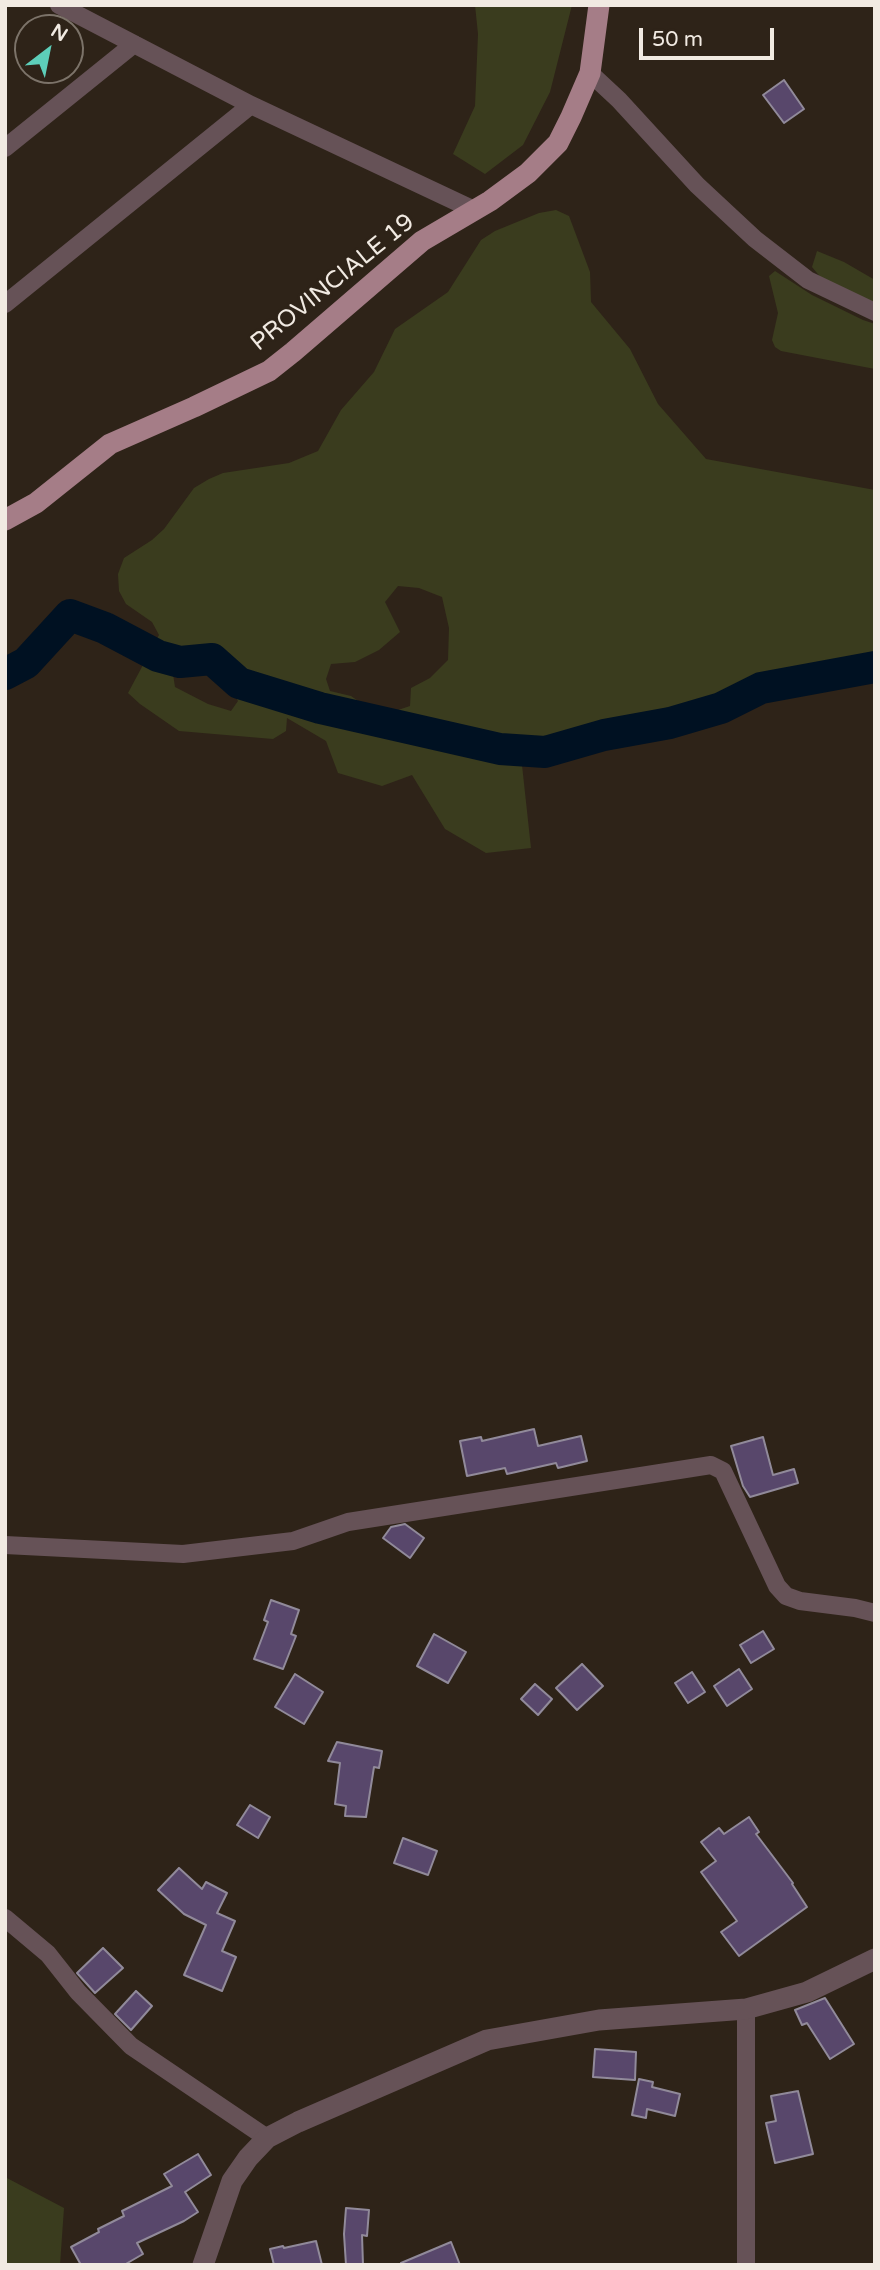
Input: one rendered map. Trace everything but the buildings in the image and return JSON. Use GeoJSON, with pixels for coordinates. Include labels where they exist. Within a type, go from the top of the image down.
{"type":"FeatureCollection","features":[{"type":"Feature","properties":{"kind":"main road","name":"PROVINCIALE 19"},"geometry":{"type":"LineString","coordinates":[[5,520],[36,503],[110,444],[269,371],[422,241],[490,201],[528,173],[558,144],[590,73],[599,5]]}},
{"type":"Feature","properties":{"kind":"street"},"geometry":{"type":"LineString","coordinates":[[59,5],[251,105],[474,210]]}},
{"type":"Feature","properties":{"kind":"street"},"geometry":{"type":"LineString","coordinates":[[5,148],[134,44]]}},
{"type":"Feature","properties":{"kind":"street"},"geometry":{"type":"LineString","coordinates":[[590,73],[697,185],[755,239],[808,280],[875,312]]}},
{"type":"Feature","properties":{"kind":"street"},"geometry":{"type":"LineString","coordinates":[[5,304],[251,105]]}},
{"type":"Feature","properties":{"kind":"street"},"geometry":{"type":"LineString","coordinates":[[5,1545],[183,1554],[293,1541],[348,1522],[711,1465],[723,1471],[777,1586],[786,1596],[800,1601],[875,1613]]}},
{"type":"Feature","properties":{"kind":"street"},"geometry":{"type":"LineString","coordinates":[[5,1918],[48,1954],[78,1992],[131,2046],[267,2138]]}},
{"type":"Feature","properties":{"kind":"street"},"geometry":{"type":"LineString","coordinates":[[203,2265],[232,2181],[248,2158],[267,2138],[298,2122],[487,2040],[600,2020],[746,2009],[807,1992],[875,1959]]}},
{"type":"Feature","properties":{"kind":"street"},"geometry":{"type":"LineString","coordinates":[[746,2009],[746,2265]]}},
{"type":"Feature","properties":{"kind":"green space"},"geometry":{"type":"Polygon","coordinates":[[[475,5],[572,5],[550,92],[523,145],[485,174],[453,154],[475,106],[478,34],[475,5]]]}},
{"type":"Feature","properties":{"kind":"green space"},"geometry":{"type":"Polygon","coordinates":[[[556,210],[569,216],[590,272],[591,302],[630,349],[658,404],[706,459],[875,490],[875,661],[830,663],[689,709],[539,743],[522,765],[531,848],[486,853],[445,829],[412,775],[382,786],[338,773],[326,741],[287,718],[286,731],[273,739],[179,731],[140,704],[128,693],[159,635],[152,622],[126,604],[119,591],[118,574],[124,558],[164,529],[194,488],[223,473],[289,463],[318,451],[341,410],[374,372],[395,329],[448,292],[481,240],[495,231],[539,213],[556,210]],[[398,586],[385,602],[400,632],[379,650],[355,662],[331,664],[326,679],[330,691],[351,696],[373,711],[395,711],[410,706],[411,688],[430,678],[448,660],[449,628],[442,597],[419,588],[398,586]],[[204,670],[173,674],[175,687],[208,704],[231,711],[238,701],[231,690],[204,670]]]}},
{"type":"Feature","properties":{"kind":"green space"},"geometry":{"type":"Polygon","coordinates":[[[817,251],[844,262],[875,280],[875,306],[822,279],[812,267],[817,251]]]}},
{"type":"Feature","properties":{"kind":"green space"},"geometry":{"type":"Polygon","coordinates":[[[775,271],[812,295],[875,324],[875,369],[781,351],[775,347],[772,340],[778,313],[769,276],[775,271]]]}},
{"type":"Feature","properties":{"kind":"green space"},"geometry":{"type":"Polygon","coordinates":[[[5,2177],[64,2208],[60,2265],[5,2265],[5,2177]]]}},
{"type":"Feature","properties":{"kind":"waterway"},"geometry":{"type":"LineString","coordinates":[[5,674],[26,663],[70,615],[105,628],[158,656],[180,662],[212,659],[239,683],[320,708],[500,749],[545,752],[604,735],[670,723],[721,708],[761,688],[875,667]]}}]}
